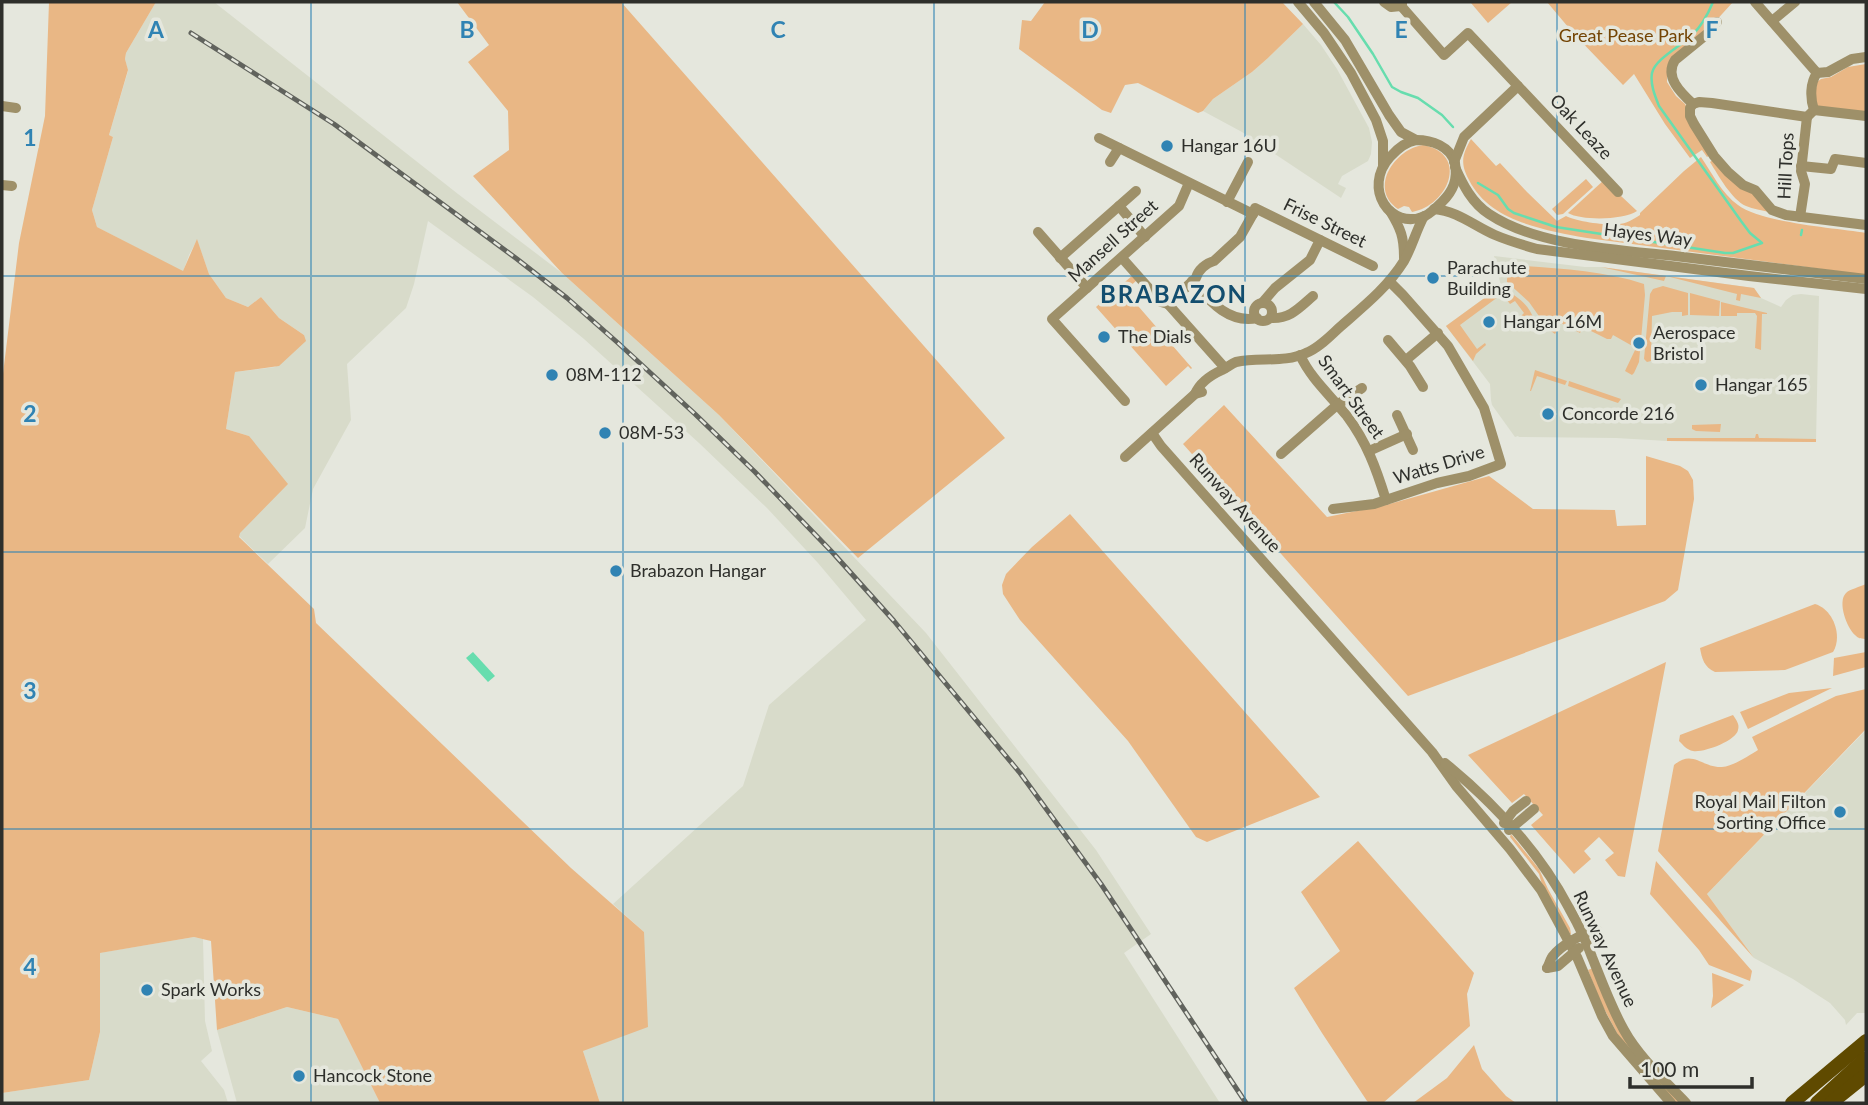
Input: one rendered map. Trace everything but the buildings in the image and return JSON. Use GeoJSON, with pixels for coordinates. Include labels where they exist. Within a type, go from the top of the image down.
{"type":"FeatureCollection","features":[{"type":"Feature","properties":{"kind":"main road"},"geometry":{"type":"LineString","coordinates":[[1834,1069],[1842,1056],[1866,1035]]}},
{"type":"Feature","properties":{"kind":"main road"},"geometry":{"type":"LineString","coordinates":[[1792,1103],[1866,1041]]}},
{"type":"Feature","properties":{"kind":"main road"},"geometry":{"type":"LineString","coordinates":[[1817,1103],[1866,1058]]}},
{"type":"Feature","properties":{"kind":"main road"},"geometry":{"type":"LineString","coordinates":[[1831,1103],[1866,1074]]}},
{"type":"Feature","properties":{"kind":"street"},"geometry":{"type":"LineString","coordinates":[[1298,2],[1324,33],[1377,120],[1384,141],[1383,166]]}},
{"type":"Feature","properties":{"kind":"street"},"geometry":{"type":"LineString","coordinates":[[1314,2],[1345,40],[1401,132],[1416,140]]}},
{"type":"Feature","properties":{"kind":"street"},"geometry":{"type":"LineString","coordinates":[[1384,2],[1391,7],[1402,4]]}},
{"type":"Feature","properties":{"kind":"street"},"geometry":{"type":"LineString","coordinates":[[1755,2],[1818,73],[1828,72],[1843,62],[1866,57]]}},
{"type":"Feature","properties":{"kind":"street"},"geometry":{"type":"LineString","coordinates":[[1772,21],[1794,2]]}},
{"type":"Feature","properties":{"kind":"street","name":"Oak Leaze"},"geometry":{"type":"LineString","coordinates":[[1402,4],[1444,55],[1468,33],[1618,192]]}},
{"type":"Feature","properties":{"kind":"street"},"geometry":{"type":"LineString","coordinates":[[1693,104],[1672,79],[1671,65],[1717,22]]}},
{"type":"Feature","properties":{"kind":"street","name":"Hill Tops"},"geometry":{"type":"LineString","coordinates":[[1800,217],[1805,184],[1801,166],[1811,114],[1810,100],[1814,78],[1818,73]]}},
{"type":"Feature","properties":{"kind":"street"},"geometry":{"type":"LineString","coordinates":[[1436,143],[1464,137],[1518,86]]}},
{"type":"Feature","properties":{"kind":"street"},"geometry":{"type":"LineString","coordinates":[[1866,116],[1811,114],[1699,102],[1690,108],[1693,124],[1714,156],[1743,186],[1755,190],[1772,210],[1800,217],[1866,225]]}},
{"type":"Feature","properties":{"kind":"street"},"geometry":{"type":"LineString","coordinates":[[1455,164],[1450,154],[1436,143],[1429,140],[1410,141],[1398,149],[1378,175],[1378,193],[1384,206],[1404,218],[1424,216],[1434,209],[1455,186],[1455,164],[1464,137]]}},
{"type":"Feature","properties":{"kind":"street","name":"Frise Street"},"geometry":{"type":"LineString","coordinates":[[1099,138],[1252,214],[1255,208],[1373,266]]}},
{"type":"Feature","properties":{"kind":"street"},"geometry":{"type":"LineString","coordinates":[[1110,162],[1119,148]]}},
{"type":"Feature","properties":{"kind":"street"},"geometry":{"type":"LineString","coordinates":[[1801,166],[1831,169],[1835,159],[1866,163]]}},
{"type":"Feature","properties":{"kind":"street"},"geometry":{"type":"LineString","coordinates":[[1227,202],[1248,162]]}},
{"type":"Feature","properties":{"kind":"street","name":"Hayes Way"},"geometry":{"type":"LineString","coordinates":[[1455,164],[1467,192],[1488,214],[1549,238],[1618,250],[1866,278]]}},
{"type":"Feature","properties":{"kind":"street","name":"Mansell Street"},"geometry":{"type":"LineString","coordinates":[[1125,401],[1052,319],[1179,206],[1189,183]]}},
{"type":"Feature","properties":{"kind":"street"},"geometry":{"type":"LineString","coordinates":[[1060,258],[1136,191]]}},
{"type":"Feature","properties":{"kind":"street"},"geometry":{"type":"LineString","coordinates":[[1119,206],[1145,237]]}},
{"type":"Feature","properties":{"kind":"street"},"geometry":{"type":"LineString","coordinates":[[1388,209],[1400,228],[1404,261]]}},
{"type":"Feature","properties":{"kind":"street","name":"Hayes Way"},"geometry":{"type":"LineString","coordinates":[[1434,209],[1455,213],[1495,235],[1546,250],[1866,289]]}},
{"type":"Feature","properties":{"kind":"street"},"geometry":{"type":"LineString","coordinates":[[1168,304],[1196,278],[1197,272],[1214,261],[1240,237],[1252,214]]}},
{"type":"Feature","properties":{"kind":"street"},"geometry":{"type":"LineString","coordinates":[[1125,457],[1234,363],[1300,355],[1323,342],[1390,282],[1404,261],[1424,216]]}},
{"type":"Feature","properties":{"kind":"street"},"geometry":{"type":"LineString","coordinates":[[1038,232],[1087,288]]}},
{"type":"Feature","properties":{"kind":"street"},"geometry":{"type":"LineString","coordinates":[[1257,318],[1254,310],[1257,304],[1263,302],[1275,288],[1310,260],[1320,240]]}},
{"type":"Feature","properties":{"kind":"street"},"geometry":{"type":"LineString","coordinates":[[1122,258],[1161,302],[1168,304],[1224,369]]}},
{"type":"Feature","properties":{"kind":"street"},"geometry":{"type":"LineString","coordinates":[[1192,281],[1218,308],[1231,316],[1244,319],[1257,318],[1264,321],[1291,315],[1313,296]]}},
{"type":"Feature","properties":{"kind":"street"},"geometry":{"type":"LineString","coordinates":[[1390,282],[1438,334],[1406,360]]}},
{"type":"Feature","properties":{"kind":"street"},"geometry":{"type":"LineString","coordinates":[[1263,302],[1269,304],[1272,309],[1271,318]]}},
{"type":"Feature","properties":{"kind":"street","name":"Watts Drive"},"geometry":{"type":"LineString","coordinates":[[1333,509],[1374,504],[1501,464],[1484,408],[1448,346],[1438,334]]}},
{"type":"Feature","properties":{"kind":"street"},"geometry":{"type":"LineString","coordinates":[[1388,340],[1406,360],[1423,387]]}},
{"type":"Feature","properties":{"kind":"street","name":"Smart Street"},"geometry":{"type":"LineString","coordinates":[[1300,355],[1306,368],[1353,425],[1369,451],[1387,500]]}},
{"type":"Feature","properties":{"kind":"street"},"geometry":{"type":"LineString","coordinates":[[1281,454],[1337,405],[1363,388]]}},
{"type":"Feature","properties":{"kind":"street"},"geometry":{"type":"LineString","coordinates":[[1397,415],[1413,450]]}},
{"type":"Feature","properties":{"kind":"street","name":"Runway Avenue"},"geometry":{"type":"LineString","coordinates":[[1152,433],[1432,752],[1541,890],[1613,1035],[1671,1103]]}},
{"type":"Feature","properties":{"kind":"street"},"geometry":{"type":"LineString","coordinates":[[1369,451],[1407,434]]}},
{"type":"Feature","properties":{"kind":"street","name":"Runway Avenue"},"geometry":{"type":"LineString","coordinates":[[1432,752],[1463,778],[1509,824],[1553,881],[1584,938],[1609,1001],[1625,1032],[1686,1103]]}},
{"type":"Feature","properties":{"kind":"street"},"geometry":{"type":"LineString","coordinates":[[1499,836],[1509,824],[1513,811],[1530,805]]}},
{"type":"Feature","properties":{"kind":"street"},"geometry":{"type":"LineString","coordinates":[[1572,948],[1584,938]]}},
{"type":"Feature","properties":{"kind":"shaded area"},"geometry":{"type":"Polygon","coordinates":[[[156,2],[214,2],[562,273],[719,415],[926,633],[1096,850],[1151,934],[1124,953],[1220,1103],[600,1103],[583,1051],[644,932],[613,904],[743,786],[769,705],[866,620],[767,508],[699,443],[584,339],[533,297],[428,221],[406,308],[347,364],[351,420],[313,489],[305,528],[268,564],[239,536],[249,436],[226,429],[235,372],[275,367],[304,335],[279,318],[261,297],[248,307],[226,298],[209,274],[197,240],[183,272],[97,227],[92,210],[113,137],[109,135],[128,71],[126,53],[156,2]]]}},
{"type":"Feature","properties":{"kind":"shaded area"},"geometry":{"type":"Polygon","coordinates":[[[1303,24],[1337,69],[1369,128],[1371,154],[1368,161],[1342,176],[1338,184],[1346,188],[1341,198],[1242,132],[1203,111],[1213,99],[1252,72],[1303,24]]]}},
{"type":"Feature","properties":{"kind":"shaded area","name":"Aerospace Bristol"},"geometry":{"type":"Polygon","coordinates":[[[1494,256],[1601,267],[1754,288],[1761,298],[1781,307],[1793,295],[1819,296],[1816,442],[1515,437],[1492,405],[1490,384],[1446,326],[1501,286],[1494,256]]]}},
{"type":"Feature","properties":{"kind":"shaded area"},"geometry":{"type":"Polygon","coordinates":[[[473,652],[495,676],[488,682],[466,658],[473,652]]]}},
{"type":"Feature","properties":{"kind":"shaded area","name":"Royal Mail Filton Sorting Office"},"geometry":{"type":"Polygon","coordinates":[[[1866,730],[1866,1013],[1857,1013],[1846,1025],[1845,1020],[1830,1003],[1754,958],[1707,894],[1866,730]]]}},
{"type":"Feature","properties":{"kind":"shaded area"},"geometry":{"type":"Polygon","coordinates":[[[194,937],[203,939],[205,1021],[212,1051],[201,1061],[224,1090],[228,1103],[2,1103],[2,1093],[89,1080],[100,1032],[99,953],[194,937]]]}},
{"type":"Feature","properties":{"kind":"shaded area"},"geometry":{"type":"Polygon","coordinates":[[[287,1007],[338,1019],[380,1103],[237,1103],[217,1030],[287,1007]]]}},
{"type":"Feature","properties":{"kind":"green space"},"geometry":{"type":"Polygon","coordinates":[[[49,2],[156,2],[126,53],[128,70],[109,135],[113,137],[92,210],[97,227],[183,271],[197,239],[209,274],[226,298],[248,307],[261,297],[279,318],[304,335],[306,341],[279,366],[235,372],[226,429],[249,436],[288,484],[239,537],[314,609],[316,623],[571,868],[644,932],[648,1027],[583,1051],[600,1103],[380,1103],[338,1019],[287,1007],[217,1030],[211,941],[194,937],[100,953],[100,1032],[89,1080],[2,1093],[2,382],[19,243],[45,116],[49,2]]]}},
{"type":"Feature","properties":{"kind":"green space"},"geometry":{"type":"Polygon","coordinates":[[[457,2],[621,2],[1005,438],[858,558],[719,415],[562,273],[473,176],[509,150],[508,111],[468,62],[489,45],[457,2]]]}},
{"type":"Feature","properties":{"kind":"green space"},"geometry":{"type":"Polygon","coordinates":[[[1045,2],[1282,2],[1303,24],[1252,72],[1213,99],[1203,111],[1198,113],[1138,83],[1125,85],[1111,113],[1102,110],[1019,49],[1022,20],[1031,21],[1045,2]]]}},
{"type":"Feature","properties":{"kind":"green space"},"geometry":{"type":"Polygon","coordinates":[[[1512,2],[1488,23],[1471,3],[1512,2]]]}},
{"type":"Feature","properties":{"kind":"green space","name":"Great Pease Park"},"geometry":{"type":"Polygon","coordinates":[[[1547,2],[1733,2],[1702,36],[1667,67],[1667,82],[1685,104],[1710,155],[1707,157],[1702,150],[1690,158],[1634,74],[1623,85],[1547,2]]]}},
{"type":"Feature","properties":{"kind":"green space"},"geometry":{"type":"Polygon","coordinates":[[[1866,64],[1866,113],[1818,106],[1814,101],[1817,82],[1821,79],[1831,77],[1848,67],[1866,64]]]}},
{"type":"Feature","properties":{"kind":"green space"},"geometry":{"type":"Polygon","coordinates":[[[1471,139],[1496,166],[1500,163],[1557,221],[1566,216],[1607,224],[1630,221],[1640,215],[1701,157],[1727,195],[1749,211],[1818,227],[1866,233],[1866,275],[1587,238],[1520,222],[1490,206],[1469,180],[1463,159],[1471,139]]]}},
{"type":"Feature","properties":{"kind":"green space"},"geometry":{"type":"Polygon","coordinates":[[[1423,145],[1437,150],[1446,158],[1450,169],[1449,180],[1444,191],[1425,208],[1412,212],[1409,207],[1398,209],[1389,200],[1385,181],[1395,161],[1413,148],[1423,145]]]}},
{"type":"Feature","properties":{"kind":"green space"},"geometry":{"type":"Polygon","coordinates":[[[1714,159],[1754,192],[1769,212],[1741,203],[1726,187],[1710,162],[1714,159]]]}},
{"type":"Feature","properties":{"kind":"green space"},"geometry":{"type":"Polygon","coordinates":[[[1586,179],[1593,187],[1563,214],[1557,215],[1552,209],[1586,179]]]}},
{"type":"Feature","properties":{"kind":"green space"},"geometry":{"type":"Polygon","coordinates":[[[1604,180],[1637,211],[1603,218],[1574,216],[1568,213],[1604,180]]]}},
{"type":"Feature","properties":{"kind":"green space"},"geometry":{"type":"Polygon","coordinates":[[[1524,266],[1600,273],[1644,284],[1639,362],[1634,373],[1632,375],[1625,371],[1636,348],[1613,335],[1611,339],[1607,339],[1583,327],[1580,333],[1561,323],[1555,334],[1548,329],[1529,302],[1507,282],[1510,273],[1524,266]]]}},
{"type":"Feature","properties":{"kind":"green space"},"geometry":{"type":"Polygon","coordinates":[[[1601,267],[1754,288],[1761,298],[1741,294],[1740,301],[1736,300],[1737,294],[1666,276],[1664,281],[1601,267]]]}},
{"type":"Feature","properties":{"kind":"green space"},"geometry":{"type":"Polygon","coordinates":[[[1133,275],[1137,280],[1125,291],[1192,368],[1188,366],[1166,386],[1096,307],[1133,275]]]}},
{"type":"Feature","properties":{"kind":"green space"},"geometry":{"type":"Polygon","coordinates":[[[1501,286],[1522,301],[1534,320],[1530,325],[1519,318],[1524,313],[1515,301],[1510,304],[1502,294],[1460,325],[1477,349],[1485,343],[1486,345],[1473,361],[1446,326],[1501,286]]]}},
{"type":"Feature","properties":{"kind":"green space"},"geometry":{"type":"Polygon","coordinates":[[[1663,286],[1688,293],[1688,315],[1672,312],[1652,316],[1651,361],[1647,362],[1644,359],[1650,294],[1653,289],[1663,286]]]}},
{"type":"Feature","properties":{"kind":"green space"},"geometry":{"type":"Polygon","coordinates":[[[1690,293],[1720,301],[1719,316],[1690,315],[1690,293]]]}},
{"type":"Feature","properties":{"kind":"green space"},"geometry":{"type":"Polygon","coordinates":[[[1721,302],[1767,313],[1762,314],[1761,350],[1755,348],[1755,313],[1721,316],[1721,302]]]}},
{"type":"Feature","properties":{"kind":"green space"},"geometry":{"type":"Polygon","coordinates":[[[1535,370],[1567,381],[1565,385],[1537,376],[1530,391],[1535,370]]]}},
{"type":"Feature","properties":{"kind":"green space"},"geometry":{"type":"Polygon","coordinates":[[[1569,381],[1621,399],[1618,403],[1568,386],[1569,381]]]}},
{"type":"Feature","properties":{"kind":"green space"},"geometry":{"type":"Polygon","coordinates":[[[1224,405],[1327,517],[1386,505],[1489,476],[1533,509],[1615,510],[1617,526],[1646,525],[1646,456],[1680,466],[1688,471],[1693,480],[1694,499],[1678,590],[1665,601],[1408,696],[1183,444],[1224,405]]]}},
{"type":"Feature","properties":{"kind":"green space"},"geometry":{"type":"Polygon","coordinates":[[[1721,424],[1720,432],[1692,429],[1692,425],[1721,424]]]}},
{"type":"Feature","properties":{"kind":"green space"},"geometry":{"type":"Polygon","coordinates":[[[1756,434],[1759,438],[1816,439],[1816,442],[1667,441],[1667,438],[1755,438],[1756,434]]]}},
{"type":"Feature","properties":{"kind":"green space"},"geometry":{"type":"Polygon","coordinates":[[[1070,514],[1320,797],[1207,842],[1196,837],[1128,741],[1020,620],[1003,594],[1002,585],[1006,574],[1070,514]]]}},
{"type":"Feature","properties":{"kind":"green space"},"geometry":{"type":"Polygon","coordinates":[[[1866,584],[1865,639],[1852,632],[1844,615],[1842,602],[1848,592],[1866,584]]]}},
{"type":"Feature","properties":{"kind":"green space"},"geometry":{"type":"Polygon","coordinates":[[[1815,604],[1827,611],[1834,624],[1837,638],[1833,652],[1785,670],[1715,672],[1704,662],[1700,648],[1815,604]]]}},
{"type":"Feature","properties":{"kind":"green space"},"geometry":{"type":"Polygon","coordinates":[[[1866,652],[1866,667],[1833,676],[1834,658],[1866,652]]]}},
{"type":"Feature","properties":{"kind":"green space"},"geometry":{"type":"Polygon","coordinates":[[[1666,662],[1625,877],[1618,876],[1605,860],[1614,853],[1599,837],[1584,851],[1591,859],[1574,874],[1531,825],[1543,815],[1524,794],[1512,803],[1468,755],[1666,662]]]}},
{"type":"Feature","properties":{"kind":"green space"},"geometry":{"type":"Polygon","coordinates":[[[1832,688],[1748,729],[1740,712],[1789,693],[1832,688]]]}},
{"type":"Feature","properties":{"kind":"green space"},"geometry":{"type":"Polygon","coordinates":[[[1866,689],[1866,729],[1707,894],[1754,958],[1658,851],[1674,765],[1692,759],[1715,767],[1731,765],[1758,750],[1752,737],[1836,696],[1866,689]]]}},
{"type":"Feature","properties":{"kind":"green space"},"geometry":{"type":"Polygon","coordinates":[[[1733,715],[1738,730],[1726,742],[1693,751],[1679,741],[1680,735],[1733,715]]]}},
{"type":"Feature","properties":{"kind":"green space"},"geometry":{"type":"Polygon","coordinates":[[[1511,834],[1539,869],[1571,934],[1543,888],[1539,874],[1510,837],[1511,834]]]}},
{"type":"Feature","properties":{"kind":"green space"},"geometry":{"type":"Polygon","coordinates":[[[1358,841],[1474,973],[1467,994],[1470,1026],[1383,1103],[1367,1101],[1294,988],[1340,951],[1301,892],[1358,841]]]}},
{"type":"Feature","properties":{"kind":"green space"},"geometry":{"type":"Polygon","coordinates":[[[1656,861],[1752,971],[1750,981],[1709,965],[1650,894],[1656,861]]]}},
{"type":"Feature","properties":{"kind":"green space"},"geometry":{"type":"Polygon","coordinates":[[[1593,968],[1607,1005],[1682,1103],[1676,1103],[1618,1035],[1588,970],[1593,968]]]}},
{"type":"Feature","properties":{"kind":"green space"},"geometry":{"type":"Polygon","coordinates":[[[1712,973],[1744,985],[1711,1008],[1713,996],[1712,973]]]}},
{"type":"Feature","properties":{"kind":"green space"},"geometry":{"type":"Polygon","coordinates":[[[1474,1045],[1482,1069],[1506,1096],[1516,1103],[1413,1103],[1447,1078],[1474,1045]]]}},
{"type":"Feature","properties":{"kind":"waterway"},"geometry":{"type":"LineString","coordinates":[[1334,2],[1348,17],[1392,87],[1418,98],[1442,115],[1453,127]]}},
{"type":"Feature","properties":{"kind":"waterway"},"geometry":{"type":"LineString","coordinates":[[1478,183],[1498,195],[1514,213],[1556,227],[1725,253],[1762,243],[1750,233],[1659,106],[1652,86],[1654,68],[1696,31],[1713,2]]}},
{"type":"Feature","properties":{"kind":"waterway"},"geometry":{"type":"LineString","coordinates":[[1801,235],[1802,230]]}},
{"type":"Feature","properties":{"kind":"railway"},"geometry":{"type":"LineString","coordinates":[[191,33],[334,124],[517,259],[618,343],[755,472],[894,621],[1020,773],[1101,884],[1246,1103]]}},
{"type":"Feature","properties":{"kind":"place","name":"Hangar 16U"},"geometry":{"type":"Point","coordinates":[1167,146]}},
{"type":"Feature","properties":{"kind":"place","name":"Parachute Building"},"geometry":{"type":"Point","coordinates":[1433,278]}},
{"type":"Feature","properties":{"kind":"place","name":"Hangar 16M"},"geometry":{"type":"Point","coordinates":[1489,322]}},
{"type":"Feature","properties":{"kind":"place","name":"The Dials"},"geometry":{"type":"Point","coordinates":[1104,337]}},
{"type":"Feature","properties":{"kind":"place","name":"Aerospace Bristol"},"geometry":{"type":"Point","coordinates":[1639,343]}},
{"type":"Feature","properties":{"kind":"place","name":"08M-112"},"geometry":{"type":"Point","coordinates":[552,375]}},
{"type":"Feature","properties":{"kind":"place","name":"Hangar 165"},"geometry":{"type":"Point","coordinates":[1701,385]}},
{"type":"Feature","properties":{"kind":"place","name":"Concorde 216"},"geometry":{"type":"Point","coordinates":[1548,414]}},
{"type":"Feature","properties":{"kind":"place","name":"08M-53"},"geometry":{"type":"Point","coordinates":[605,433]}},
{"type":"Feature","properties":{"kind":"place","name":"Brabazon Hangar"},"geometry":{"type":"Point","coordinates":[616,571]}},
{"type":"Feature","properties":{"kind":"place","name":"Royal Mail Filton Sorting Office"},"geometry":{"type":"Point","coordinates":[1840,812]}},
{"type":"Feature","properties":{"kind":"place","name":"Spark Works"},"geometry":{"type":"Point","coordinates":[147,990]}},
{"type":"Feature","properties":{"kind":"place","name":"Hancock Stone"},"geometry":{"type":"Point","coordinates":[299,1076]}},
{"type":"Feature","properties":{"kind":"district","name":"BRABAZON"},"geometry":{"type":"Point","coordinates":[1174,295]}}]}
